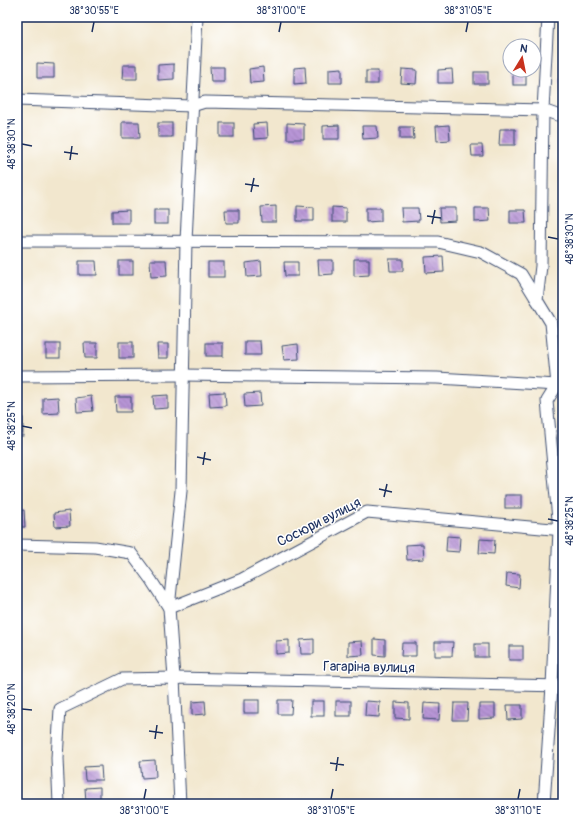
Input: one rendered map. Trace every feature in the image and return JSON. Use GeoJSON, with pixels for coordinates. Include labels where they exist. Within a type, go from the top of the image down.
{"type":"FeatureCollection","features":[{"type":"Feature","properties":{"kind":"street"},"geometry":{"type":"LineString","coordinates":[[180,804],[169,608],[181,491],[182,375],[186,241],[197,17]]}},
{"type":"Feature","properties":{"kind":"street"},"geometry":{"type":"LineString","coordinates":[[537,300],[540,266],[542,110],[548,17]]}},
{"type":"Feature","properties":{"kind":"street"},"geometry":{"type":"LineString","coordinates":[[17,100],[192,106],[205,102],[542,110],[557,115],[563,115]]}},
{"type":"Feature","properties":{"kind":"street"},"geometry":{"type":"LineString","coordinates":[[17,241],[438,242],[481,252],[521,274],[551,323],[560,383],[547,401],[561,530],[558,686],[544,804]]}},
{"type":"Feature","properties":{"kind":"street"},"geometry":{"type":"LineString","coordinates":[[17,376],[182,375],[437,378],[560,383]]}},
{"type":"Feature","properties":{"kind":"street","name":"Сосюри вулиця"},"geometry":{"type":"LineString","coordinates":[[169,608],[242,579],[367,512],[561,530]]}},
{"type":"Feature","properties":{"kind":"street"},"geometry":{"type":"LineString","coordinates":[[17,545],[95,547],[131,553],[169,608]]}},
{"type":"Feature","properties":{"kind":"street","name":"Гагаріна вулиця"},"geometry":{"type":"LineString","coordinates":[[59,804],[57,758],[60,709],[122,679],[174,678],[558,686]]}},
{"type":"Feature","properties":{"kind":"building"},"geometry":{"type":"Polygon","coordinates":[[[37,63],[54,64],[54,78],[37,78],[37,63]]]}},
{"type":"Feature","properties":{"kind":"building"},"geometry":{"type":"Polygon","coordinates":[[[174,64],[174,79],[158,80],[158,65],[174,64]]]}},
{"type":"Feature","properties":{"kind":"building"},"geometry":{"type":"Polygon","coordinates":[[[123,65],[137,65],[137,79],[122,79],[123,65]]]}},
{"type":"Feature","properties":{"kind":"building"},"geometry":{"type":"Polygon","coordinates":[[[210,67],[224,67],[224,82],[211,82],[210,67]]]}},
{"type":"Feature","properties":{"kind":"building"},"geometry":{"type":"Polygon","coordinates":[[[263,67],[264,82],[250,83],[249,69],[263,67]]]}},
{"type":"Feature","properties":{"kind":"building"},"geometry":{"type":"Polygon","coordinates":[[[305,67],[306,83],[294,84],[294,68],[305,67]]]}},
{"type":"Feature","properties":{"kind":"building"},"geometry":{"type":"Polygon","coordinates":[[[342,68],[342,83],[329,83],[329,69],[342,68]]]}},
{"type":"Feature","properties":{"kind":"building"},"geometry":{"type":"Polygon","coordinates":[[[402,69],[417,70],[416,84],[401,83],[402,69]]]}},
{"type":"Feature","properties":{"kind":"building"},"geometry":{"type":"Polygon","coordinates":[[[452,69],[453,83],[438,83],[438,70],[452,69]]]}},
{"type":"Feature","properties":{"kind":"building"},"geometry":{"type":"Polygon","coordinates":[[[366,71],[378,71],[378,84],[366,84],[366,71]]]}},
{"type":"Feature","properties":{"kind":"building"},"geometry":{"type":"Polygon","coordinates":[[[474,72],[488,72],[488,84],[474,84],[474,72]]]}},
{"type":"Feature","properties":{"kind":"building"},"geometry":{"type":"Polygon","coordinates":[[[513,78],[526,78],[526,85],[513,85],[513,78]]]}},
{"type":"Feature","properties":{"kind":"building"},"geometry":{"type":"Polygon","coordinates":[[[560,79],[563,79],[563,92],[560,92],[560,79]]]}},
{"type":"Feature","properties":{"kind":"building"},"geometry":{"type":"Polygon","coordinates":[[[122,122],[139,122],[140,138],[122,138],[122,122]]]}},
{"type":"Feature","properties":{"kind":"building"},"geometry":{"type":"Polygon","coordinates":[[[158,123],[172,123],[172,137],[158,137],[158,123]]]}},
{"type":"Feature","properties":{"kind":"building"},"geometry":{"type":"Polygon","coordinates":[[[220,123],[234,123],[234,137],[220,137],[220,123]]]}},
{"type":"Feature","properties":{"kind":"building"},"geometry":{"type":"Polygon","coordinates":[[[267,123],[268,138],[254,139],[253,124],[267,123]]]}},
{"type":"Feature","properties":{"kind":"building"},"geometry":{"type":"Polygon","coordinates":[[[287,123],[304,124],[304,139],[287,139],[287,123]]]}},
{"type":"Feature","properties":{"kind":"building"},"geometry":{"type":"Polygon","coordinates":[[[339,125],[339,139],[323,139],[323,126],[339,125]]]}},
{"type":"Feature","properties":{"kind":"building"},"geometry":{"type":"Polygon","coordinates":[[[449,125],[450,140],[437,141],[436,126],[449,125]]]}},
{"type":"Feature","properties":{"kind":"building"},"geometry":{"type":"Polygon","coordinates":[[[362,126],[377,126],[378,138],[363,139],[362,126]]]}},
{"type":"Feature","properties":{"kind":"building"},"geometry":{"type":"Polygon","coordinates":[[[400,127],[413,127],[414,139],[400,139],[400,127]]]}},
{"type":"Feature","properties":{"kind":"building"},"geometry":{"type":"Polygon","coordinates":[[[559,128],[563,128],[563,143],[559,143],[559,128]]]}},
{"type":"Feature","properties":{"kind":"building"},"geometry":{"type":"Polygon","coordinates":[[[500,129],[515,129],[515,145],[499,145],[500,129]]]}},
{"type":"Feature","properties":{"kind":"building"},"geometry":{"type":"Polygon","coordinates":[[[471,145],[482,145],[483,156],[472,156],[471,145]]]}},
{"type":"Feature","properties":{"kind":"building"},"geometry":{"type":"Polygon","coordinates":[[[276,206],[276,222],[262,222],[261,207],[276,206]]]}},
{"type":"Feature","properties":{"kind":"building"},"geometry":{"type":"Polygon","coordinates":[[[297,206],[314,207],[314,221],[297,221],[297,206]]]}},
{"type":"Feature","properties":{"kind":"building"},"geometry":{"type":"Polygon","coordinates":[[[332,207],[346,208],[346,222],[332,222],[332,207]]]}},
{"type":"Feature","properties":{"kind":"building"},"geometry":{"type":"Polygon","coordinates":[[[366,208],[381,208],[381,221],[366,222],[366,208]]]}},
{"type":"Feature","properties":{"kind":"building"},"geometry":{"type":"Polygon","coordinates":[[[401,208],[418,208],[419,221],[402,222],[401,208]]]}},
{"type":"Feature","properties":{"kind":"building"},"geometry":{"type":"Polygon","coordinates":[[[439,208],[456,208],[456,221],[440,222],[439,208]]]}},
{"type":"Feature","properties":{"kind":"building"},"geometry":{"type":"Polygon","coordinates":[[[475,208],[489,208],[490,221],[475,222],[475,208]]]}},
{"type":"Feature","properties":{"kind":"building"},"geometry":{"type":"Polygon","coordinates":[[[129,210],[129,223],[112,223],[112,211],[129,210]]]}},
{"type":"Feature","properties":{"kind":"building"},"geometry":{"type":"Polygon","coordinates":[[[154,210],[168,210],[168,224],[154,224],[154,210]]]}},
{"type":"Feature","properties":{"kind":"building"},"geometry":{"type":"Polygon","coordinates":[[[225,210],[239,210],[239,223],[226,223],[225,210]]]}},
{"type":"Feature","properties":{"kind":"building"},"geometry":{"type":"Polygon","coordinates":[[[510,210],[525,210],[526,223],[510,223],[510,210]]]}},
{"type":"Feature","properties":{"kind":"building"},"geometry":{"type":"Polygon","coordinates":[[[443,256],[444,272],[426,273],[425,257],[443,256]]]}},
{"type":"Feature","properties":{"kind":"building"},"geometry":{"type":"Polygon","coordinates":[[[354,259],[369,259],[369,275],[354,276],[354,259]]]}},
{"type":"Feature","properties":{"kind":"building"},"geometry":{"type":"Polygon","coordinates":[[[389,259],[403,259],[403,271],[390,271],[389,259]]]}},
{"type":"Feature","properties":{"kind":"building"},"geometry":{"type":"Polygon","coordinates":[[[150,260],[166,260],[167,276],[151,277],[150,260]]]}},
{"type":"Feature","properties":{"kind":"building"},"geometry":{"type":"Polygon","coordinates":[[[318,260],[333,260],[333,274],[319,275],[318,260]]]}},
{"type":"Feature","properties":{"kind":"building"},"geometry":{"type":"Polygon","coordinates":[[[79,261],[96,261],[97,275],[79,275],[79,261]]]}},
{"type":"Feature","properties":{"kind":"building"},"geometry":{"type":"Polygon","coordinates":[[[119,261],[133,261],[133,275],[119,275],[119,261]]]}},
{"type":"Feature","properties":{"kind":"building"},"geometry":{"type":"Polygon","coordinates":[[[261,261],[262,276],[247,277],[246,263],[261,261]]]}},
{"type":"Feature","properties":{"kind":"building"},"geometry":{"type":"Polygon","coordinates":[[[208,262],[224,262],[224,277],[208,277],[208,262]]]}},
{"type":"Feature","properties":{"kind":"building"},"geometry":{"type":"Polygon","coordinates":[[[284,262],[298,262],[298,276],[285,276],[284,262]]]}},
{"type":"Feature","properties":{"kind":"building"},"geometry":{"type":"Polygon","coordinates":[[[245,341],[260,341],[261,355],[245,355],[245,341]]]}},
{"type":"Feature","properties":{"kind":"building"},"geometry":{"type":"Polygon","coordinates":[[[119,342],[133,342],[133,358],[119,358],[119,342]]]}},
{"type":"Feature","properties":{"kind":"building"},"geometry":{"type":"Polygon","coordinates":[[[84,343],[97,343],[97,358],[85,358],[84,343]]]}},
{"type":"Feature","properties":{"kind":"building"},"geometry":{"type":"Polygon","coordinates":[[[206,343],[223,343],[223,356],[206,356],[206,343]]]}},
{"type":"Feature","properties":{"kind":"building"},"geometry":{"type":"Polygon","coordinates":[[[46,344],[60,344],[60,358],[46,358],[46,344]]]}},
{"type":"Feature","properties":{"kind":"building"},"geometry":{"type":"Polygon","coordinates":[[[157,344],[168,344],[168,358],[158,358],[157,344]]]}},
{"type":"Feature","properties":{"kind":"building"},"geometry":{"type":"Polygon","coordinates":[[[298,344],[299,359],[284,360],[282,346],[298,344]]]}},
{"type":"Feature","properties":{"kind":"building"},"geometry":{"type":"Polygon","coordinates":[[[225,392],[226,406],[210,407],[209,393],[225,392]]]}},
{"type":"Feature","properties":{"kind":"building"},"geometry":{"type":"Polygon","coordinates":[[[260,393],[261,406],[245,407],[244,394],[260,393]]]}},
{"type":"Feature","properties":{"kind":"building"},"geometry":{"type":"Polygon","coordinates":[[[168,395],[168,408],[154,409],[153,396],[168,395]]]}},
{"type":"Feature","properties":{"kind":"building"},"geometry":{"type":"Polygon","coordinates":[[[91,396],[93,411],[77,412],[76,398],[91,396]]]}},
{"type":"Feature","properties":{"kind":"building"},"geometry":{"type":"Polygon","coordinates":[[[58,397],[59,413],[43,414],[43,398],[58,397]]]}},
{"type":"Feature","properties":{"kind":"building"},"geometry":{"type":"Polygon","coordinates":[[[115,397],[131,397],[131,412],[116,412],[115,397]]]}},
{"type":"Feature","properties":{"kind":"building"},"geometry":{"type":"Polygon","coordinates":[[[17,418],[23,418],[23,436],[17,436],[17,418]]]}},
{"type":"Feature","properties":{"kind":"building"},"geometry":{"type":"Polygon","coordinates":[[[505,495],[522,495],[522,508],[505,508],[505,495]]]}},
{"type":"Feature","properties":{"kind":"building"},"geometry":{"type":"Polygon","coordinates":[[[24,510],[25,527],[17,527],[17,511],[24,510]]]}},
{"type":"Feature","properties":{"kind":"building"},"geometry":{"type":"Polygon","coordinates":[[[69,511],[70,526],[55,527],[54,513],[69,511]]]}},
{"type":"Feature","properties":{"kind":"building"},"geometry":{"type":"Polygon","coordinates":[[[447,536],[460,537],[459,552],[446,551],[447,536]]]}},
{"type":"Feature","properties":{"kind":"building"},"geometry":{"type":"Polygon","coordinates":[[[480,539],[495,540],[494,554],[479,553],[480,539]]]}},
{"type":"Feature","properties":{"kind":"building"},"geometry":{"type":"Polygon","coordinates":[[[423,544],[424,559],[407,560],[406,545],[423,544]]]}},
{"type":"Feature","properties":{"kind":"building"},"geometry":{"type":"Polygon","coordinates":[[[507,573],[520,574],[519,588],[506,586],[507,573]]]}},
{"type":"Feature","properties":{"kind":"building"},"geometry":{"type":"Polygon","coordinates":[[[314,639],[314,654],[301,654],[300,640],[314,639]]]}},
{"type":"Feature","properties":{"kind":"building"},"geometry":{"type":"Polygon","coordinates":[[[374,639],[385,640],[385,656],[374,655],[374,639]]]}},
{"type":"Feature","properties":{"kind":"building"},"geometry":{"type":"Polygon","coordinates":[[[289,640],[289,653],[276,654],[276,641],[289,640]]]}},
{"type":"Feature","properties":{"kind":"building"},"geometry":{"type":"Polygon","coordinates":[[[362,641],[363,655],[348,656],[348,642],[362,641]]]}},
{"type":"Feature","properties":{"kind":"building"},"geometry":{"type":"Polygon","coordinates":[[[435,642],[453,642],[452,656],[435,656],[435,642]]]}},
{"type":"Feature","properties":{"kind":"building"},"geometry":{"type":"Polygon","coordinates":[[[402,643],[416,643],[416,656],[401,656],[402,643]]]}},
{"type":"Feature","properties":{"kind":"building"},"geometry":{"type":"Polygon","coordinates":[[[475,644],[488,644],[488,657],[475,657],[475,644]]]}},
{"type":"Feature","properties":{"kind":"building"},"geometry":{"type":"Polygon","coordinates":[[[509,646],[523,646],[523,660],[509,660],[509,646]]]}},
{"type":"Feature","properties":{"kind":"building"},"geometry":{"type":"Polygon","coordinates":[[[244,700],[259,700],[259,713],[244,713],[244,700]]]}},
{"type":"Feature","properties":{"kind":"building"},"geometry":{"type":"Polygon","coordinates":[[[278,700],[292,700],[291,714],[278,714],[278,700]]]}},
{"type":"Feature","properties":{"kind":"building"},"geometry":{"type":"Polygon","coordinates":[[[205,701],[206,714],[192,715],[192,702],[205,701]]]}},
{"type":"Feature","properties":{"kind":"building"},"geometry":{"type":"Polygon","coordinates":[[[311,701],[324,701],[324,716],[311,716],[311,701]]]}},
{"type":"Feature","properties":{"kind":"building"},"geometry":{"type":"Polygon","coordinates":[[[336,701],[351,701],[351,716],[336,716],[336,701]]]}},
{"type":"Feature","properties":{"kind":"building"},"geometry":{"type":"Polygon","coordinates":[[[366,701],[380,702],[379,717],[365,716],[366,701]]]}},
{"type":"Feature","properties":{"kind":"building"},"geometry":{"type":"Polygon","coordinates":[[[395,702],[409,703],[409,719],[395,718],[395,702]]]}},
{"type":"Feature","properties":{"kind":"building"},"geometry":{"type":"Polygon","coordinates":[[[424,703],[440,704],[439,720],[423,719],[424,703]]]}},
{"type":"Feature","properties":{"kind":"building"},"geometry":{"type":"Polygon","coordinates":[[[454,703],[468,703],[467,720],[453,720],[454,703]]]}},
{"type":"Feature","properties":{"kind":"building"},"geometry":{"type":"Polygon","coordinates":[[[479,704],[495,704],[495,718],[479,719],[479,704]]]}},
{"type":"Feature","properties":{"kind":"building"},"geometry":{"type":"Polygon","coordinates":[[[507,705],[522,705],[522,719],[508,720],[507,705]]]}},
{"type":"Feature","properties":{"kind":"building"},"geometry":{"type":"Polygon","coordinates":[[[155,760],[156,777],[142,778],[140,761],[155,760]]]}},
{"type":"Feature","properties":{"kind":"building"},"geometry":{"type":"Polygon","coordinates":[[[101,766],[102,780],[85,780],[84,767],[101,766]]]}},
{"type":"Feature","properties":{"kind":"building"},"geometry":{"type":"Polygon","coordinates":[[[100,787],[100,802],[86,802],[85,788],[100,787]]]}}]}
